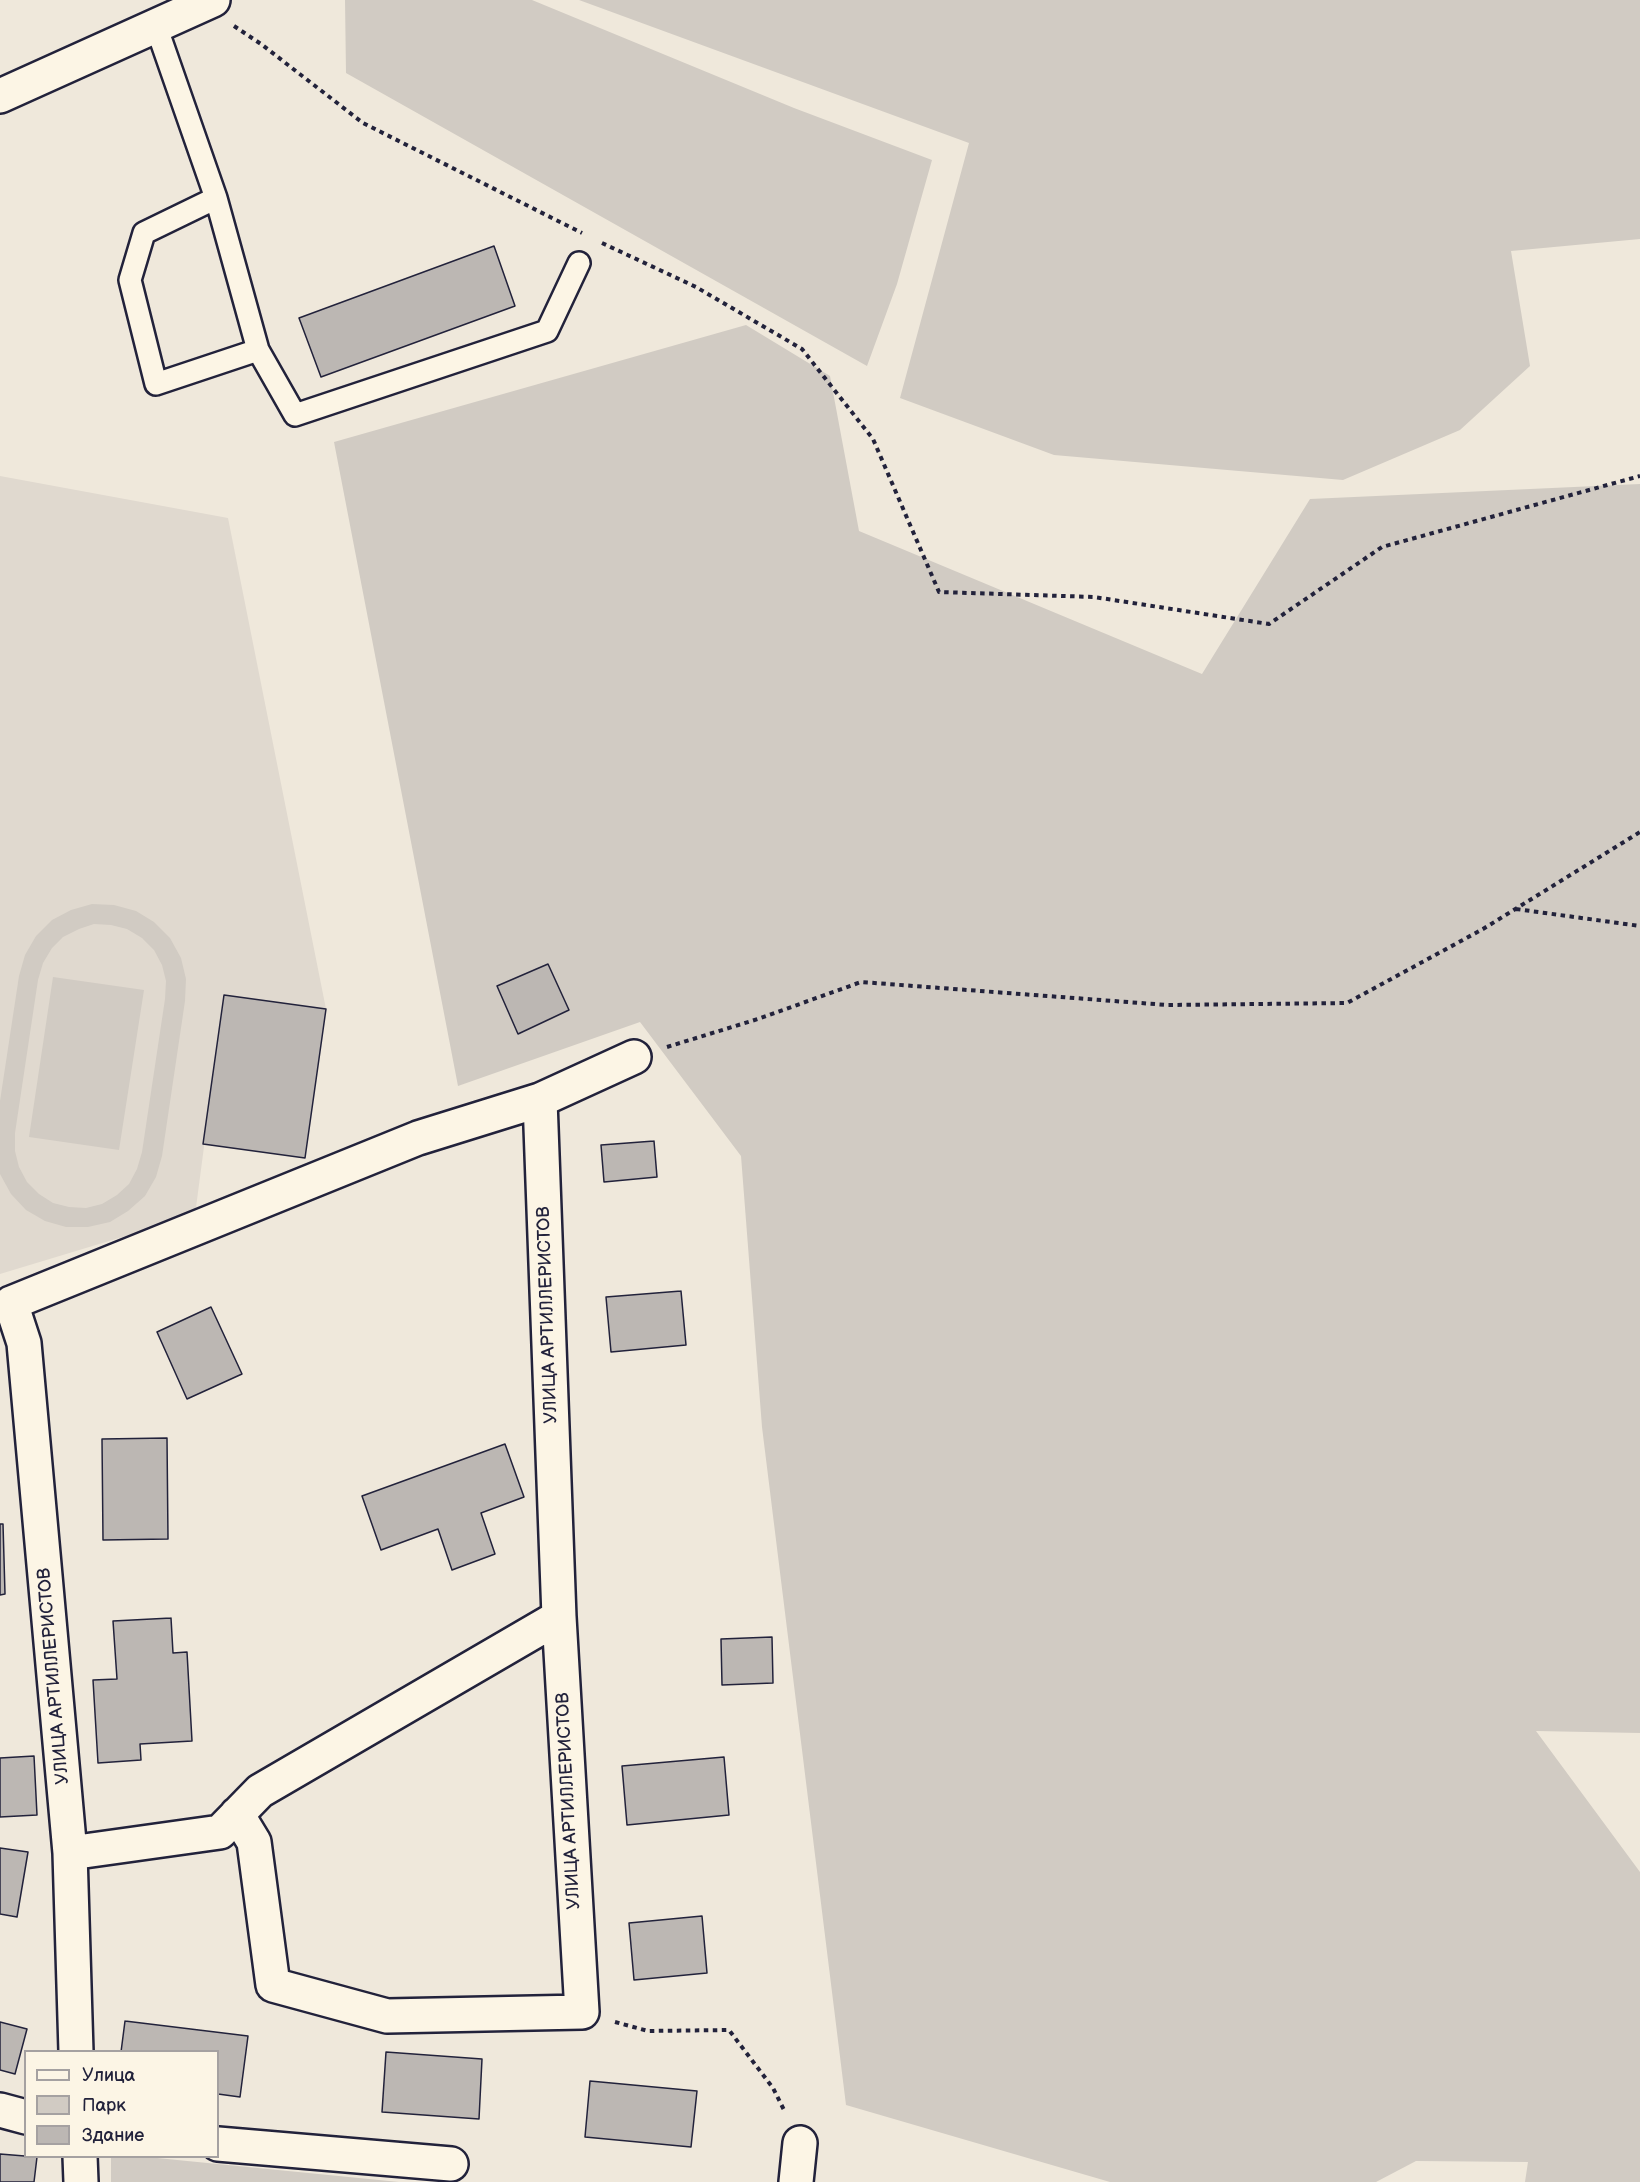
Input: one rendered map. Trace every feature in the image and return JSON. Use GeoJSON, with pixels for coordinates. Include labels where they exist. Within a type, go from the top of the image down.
{"type":"FeatureCollection","features":[{"type":"Feature","properties":{"kind":"street"},"geometry":{"type":"LineString","coordinates":[[0,96],[156,26],[221,9]]}},
{"type":"Feature","properties":{"kind":"street"},"geometry":{"type":"LineString","coordinates":[[6,1301],[417,1138],[540,1100],[634,1057]]}},
{"type":"Feature","properties":{"kind":"street","name":"УЛИЦА АРТИЛЛЕРИСТОВ"},"geometry":{"type":"LineString","coordinates":[[540,1100],[559,1617],[582,2012]]}},
{"type":"Feature","properties":{"kind":"street","name":"УЛИЦА АРТИЛЛЕРИСТОВ"},"geometry":{"type":"LineString","coordinates":[[6,1301],[24,1343],[70,1853],[76,2050]]}},
{"type":"Feature","properties":{"kind":"street"},"geometry":{"type":"LineString","coordinates":[[70,1853],[220,1832],[260,1791],[559,1617]]}},
{"type":"Feature","properties":{"kind":"street"},"geometry":{"type":"LineString","coordinates":[[237,1814],[254,1842],[273,1985],[387,2016],[582,2012]]}},
{"type":"Feature","properties":{"kind":"street"},"geometry":{"type":"LineString","coordinates":[[0,2110],[24,2116]]}},
{"type":"Feature","properties":{"kind":"street"},"geometry":{"type":"LineString","coordinates":[[796,2182],[800,2143]]}},
{"type":"Feature","properties":{"kind":"street"},"geometry":{"type":"LineString","coordinates":[[219,2144],[451,2163]]}},
{"type":"Feature","properties":{"kind":"street"},"geometry":{"type":"LineString","coordinates":[[80,2158],[81,2182]]}},
{"type":"Feature","properties":{"kind":"lane"},"geometry":{"type":"LineString","coordinates":[[156,26],[216,198],[258,350],[295,415],[548,331],[579,263]]}},
{"type":"Feature","properties":{"kind":"lane"},"geometry":{"type":"LineString","coordinates":[[216,198],[144,233],[130,280],[156,384],[258,350]]}},
{"type":"Feature","properties":{"kind":"path"},"geometry":{"type":"LineString","coordinates":[[221,9],[236,28],[261,44],[363,123],[584,234]]}},
{"type":"Feature","properties":{"kind":"path"},"geometry":{"type":"LineString","coordinates":[[593,238],[696,287],[802,349],[873,439],[939,592],[1094,597],[1269,624],[1382,547],[1640,476]]}},
{"type":"Feature","properties":{"kind":"path"},"geometry":{"type":"LineString","coordinates":[[634,1057],[758,1019],[861,982],[1167,1005],[1347,1003],[1483,929],[1640,832]]}},
{"type":"Feature","properties":{"kind":"path"},"geometry":{"type":"LineString","coordinates":[[1515,909],[1640,926]]}},
{"type":"Feature","properties":{"kind":"path"},"geometry":{"type":"LineString","coordinates":[[582,2012],[648,2031],[729,2030],[772,2088],[800,2143]]}},
{"type":"Feature","properties":{"kind":"shaded area"},"geometry":{"type":"Polygon","coordinates":[[[0,476],[228,518],[326,1009],[224,995],[195,1215],[0,1274],[0,476]]]}},
{"type":"Feature","properties":{"kind":"green space"},"geometry":{"type":"Polygon","coordinates":[[[345,0],[532,0],[794,108],[932,160],[897,284],[867,366],[346,73],[345,0]]]}},
{"type":"Feature","properties":{"kind":"green space"},"geometry":{"type":"Polygon","coordinates":[[[579,0],[1640,0],[1640,239],[1511,251],[1530,366],[1460,430],[1343,480],[1054,455],[900,398],[969,143],[579,0]]]}},
{"type":"Feature","properties":{"kind":"green space"},"geometry":{"type":"Polygon","coordinates":[[[746,325],[830,376],[859,531],[1202,674],[1310,499],[1640,484],[1640,1733],[1536,1731],[1640,1872],[1640,2182],[1525,2182],[1528,2162],[1416,2161],[1376,2182],[1110,2182],[846,2105],[762,1427],[741,1156],[640,1022],[458,1086],[334,442],[746,325]]]}},
{"type":"Feature","properties":{"kind":"green space"},"geometry":{"type":"Polygon","coordinates":[[[92,904],[114,905],[136,911],[154,922],[170,938],[181,958],[186,979],[185,1001],[162,1156],[156,1177],[145,1196],[128,1211],[110,1222],[88,1227],[66,1227],[45,1221],[26,1210],[11,1194],[0,1174],[0,1101],[19,976],[25,955],[36,936],[52,920],[71,910],[92,904]],[[94,924],[63,937],[52,948],[43,963],[38,980],[15,1133],[15,1151],[19,1167],[27,1182],[53,1203],[69,1207],[86,1208],[102,1204],[129,1184],[137,1169],[142,1152],[165,999],[166,981],[162,965],[154,950],[142,938],[127,929],[94,924]]]}},
{"type":"Feature","properties":{"kind":"green space"},"geometry":{"type":"Polygon","coordinates":[[[53,977],[144,990],[119,1150],[29,1137],[53,977]]]}},
{"type":"Feature","properties":{"kind":"green space"},"geometry":{"type":"Polygon","coordinates":[[[111,2158],[157,2158],[399,2182],[111,2182],[111,2158]]]}},
{"type":"Feature","properties":{"kind":"building"},"geometry":{"type":"Polygon","coordinates":[[[494,246],[515,306],[321,377],[299,318],[494,246]]]}},
{"type":"Feature","properties":{"kind":"building"},"geometry":{"type":"Polygon","coordinates":[[[548,964],[569,1010],[518,1034],[497,986],[548,964]]]}},
{"type":"Feature","properties":{"kind":"building"},"geometry":{"type":"Polygon","coordinates":[[[224,995],[326,1009],[305,1158],[203,1144],[224,995]]]}},
{"type":"Feature","properties":{"kind":"building"},"geometry":{"type":"Polygon","coordinates":[[[654,1141],[657,1177],[604,1182],[601,1145],[654,1141]]]}},
{"type":"Feature","properties":{"kind":"building"},"geometry":{"type":"Polygon","coordinates":[[[681,1291],[686,1345],[611,1352],[606,1297],[681,1291]]]}},
{"type":"Feature","properties":{"kind":"building"},"geometry":{"type":"Polygon","coordinates":[[[211,1307],[242,1374],[187,1399],[157,1332],[211,1307]]]}},
{"type":"Feature","properties":{"kind":"building"},"geometry":{"type":"Polygon","coordinates":[[[167,1438],[168,1539],[103,1540],[102,1439],[167,1438]]]}},
{"type":"Feature","properties":{"kind":"building"},"geometry":{"type":"Polygon","coordinates":[[[505,1444],[524,1497],[481,1513],[495,1554],[452,1570],[438,1529],[381,1550],[362,1496],[505,1444]]]}},
{"type":"Feature","properties":{"kind":"building"},"geometry":{"type":"Polygon","coordinates":[[[0,1524],[3,1524],[5,1594],[0,1595],[0,1524]]]}},
{"type":"Feature","properties":{"kind":"building"},"geometry":{"type":"Polygon","coordinates":[[[171,1618],[173,1653],[187,1652],[192,1741],[140,1744],[141,1760],[98,1763],[93,1680],[117,1679],[113,1621],[171,1618]]]}},
{"type":"Feature","properties":{"kind":"building"},"geometry":{"type":"Polygon","coordinates":[[[772,1637],[773,1683],[722,1685],[721,1639],[772,1637]]]}},
{"type":"Feature","properties":{"kind":"building"},"geometry":{"type":"Polygon","coordinates":[[[34,1756],[37,1815],[0,1817],[0,1758],[34,1756]]]}},
{"type":"Feature","properties":{"kind":"building"},"geometry":{"type":"Polygon","coordinates":[[[724,1757],[729,1815],[627,1825],[622,1766],[724,1757]]]}},
{"type":"Feature","properties":{"kind":"building"},"geometry":{"type":"Polygon","coordinates":[[[0,1848],[28,1852],[17,1917],[0,1914],[0,1848]]]}},
{"type":"Feature","properties":{"kind":"building"},"geometry":{"type":"Polygon","coordinates":[[[702,1916],[707,1973],[634,1980],[629,1923],[702,1916]]]}},
{"type":"Feature","properties":{"kind":"building"},"geometry":{"type":"Polygon","coordinates":[[[125,2021],[248,2036],[240,2097],[219,2094],[219,2050],[121,2050],[125,2021]]]}},
{"type":"Feature","properties":{"kind":"building"},"geometry":{"type":"Polygon","coordinates":[[[0,2022],[27,2029],[15,2074],[0,2070],[0,2022]]]}},
{"type":"Feature","properties":{"kind":"building"},"geometry":{"type":"Polygon","coordinates":[[[386,2052],[482,2059],[479,2119],[382,2112],[386,2052]]]}},
{"type":"Feature","properties":{"kind":"building"},"geometry":{"type":"Polygon","coordinates":[[[590,2081],[697,2091],[691,2147],[585,2137],[590,2081]]]}},
{"type":"Feature","properties":{"kind":"building"},"geometry":{"type":"Polygon","coordinates":[[[0,2154],[37,2158],[34,2182],[0,2182],[0,2154]]]}}]}
